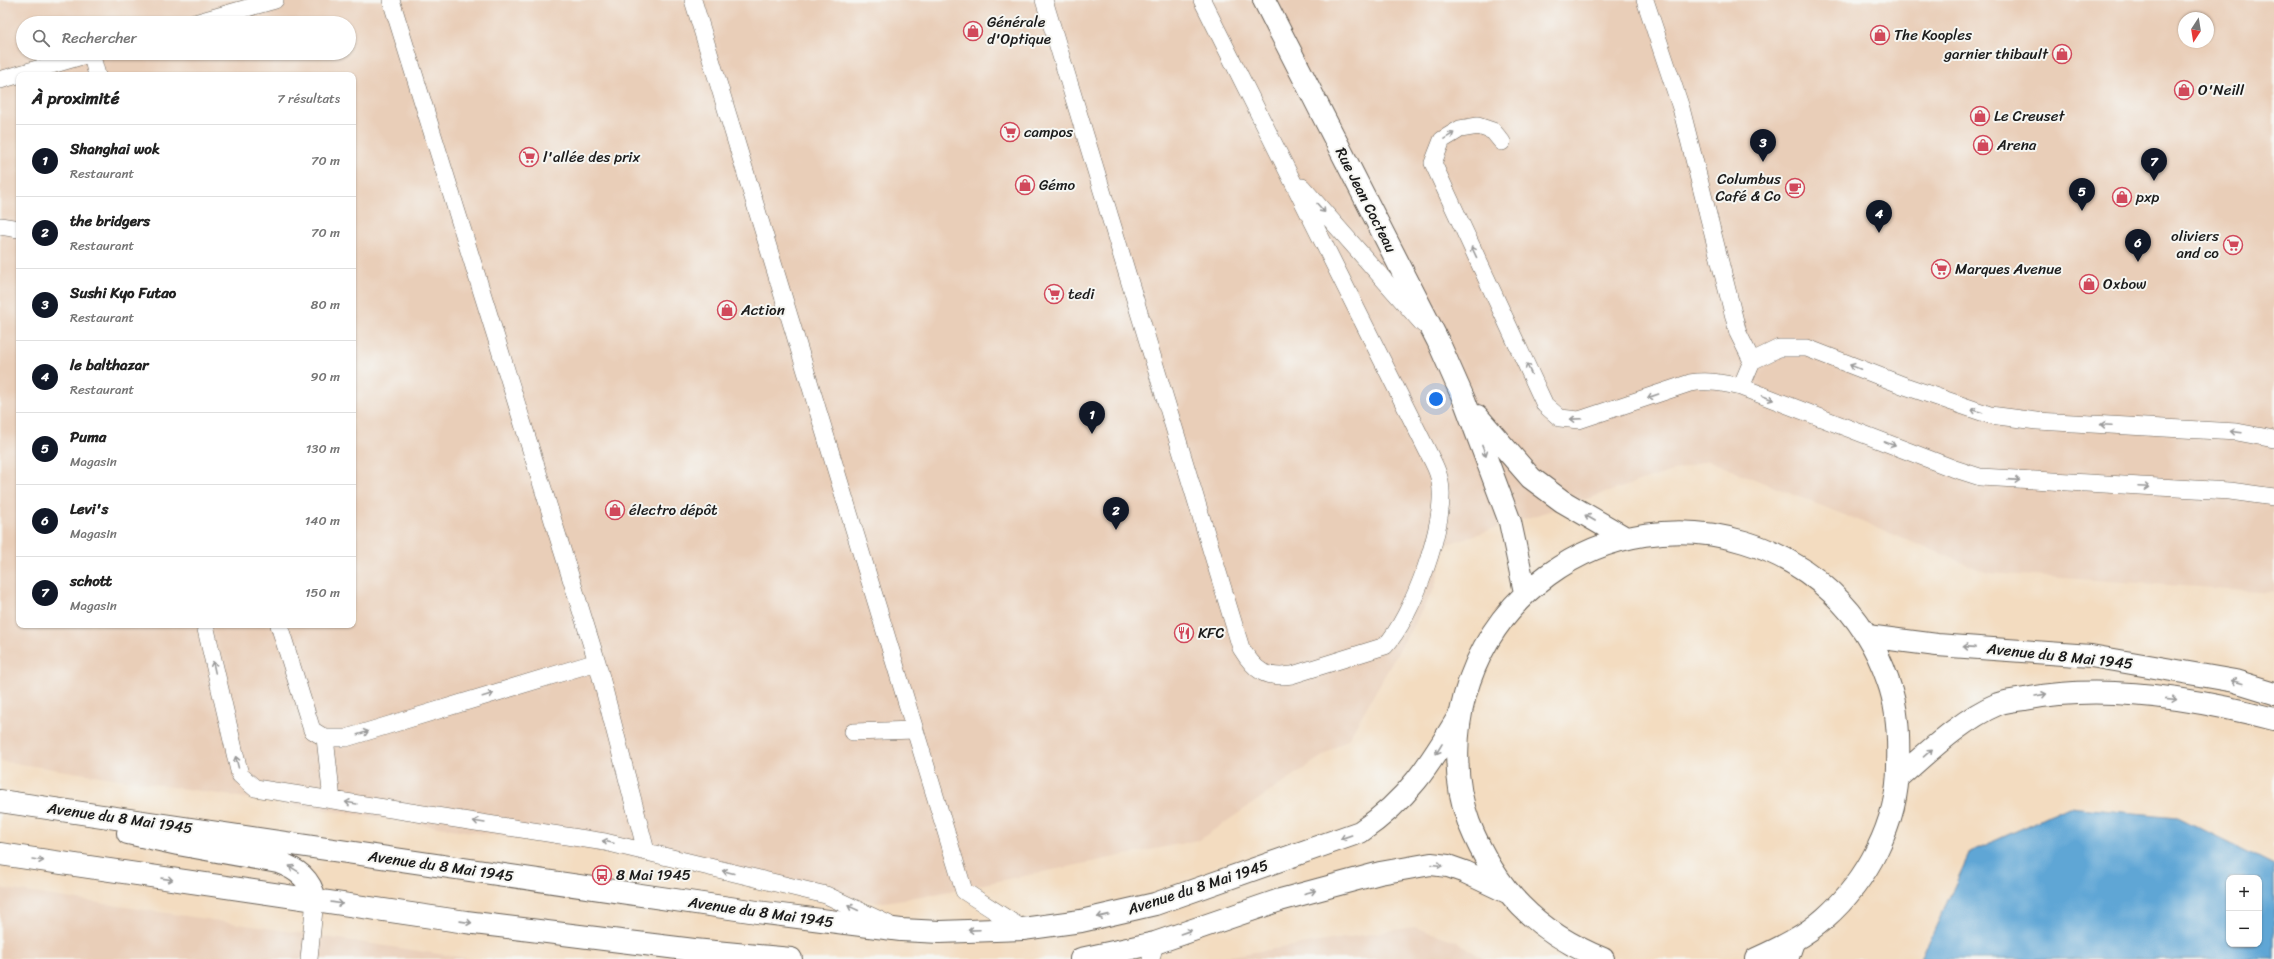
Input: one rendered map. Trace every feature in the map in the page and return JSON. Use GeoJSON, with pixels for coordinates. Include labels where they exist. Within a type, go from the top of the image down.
{"type":"FeatureCollection","features":[{"type":"Feature","properties":{"kind":"main road","name":"Rue Jean Cocteau"},"geometry":{"type":"LineString","coordinates":[[1264,0],[1438,340],[1465,402],[1510,522],[1525,592]]}},
{"type":"Feature","properties":{"kind":"main road","name":"Rue Jean Cocteau"},"geometry":{"type":"LineString","coordinates":[[1465,402],[1511,457],[1531,478],[1562,501],[1624,537]]}},
{"type":"Feature","properties":{"kind":"main road","name":"Avenue du 8 Mai 1945"},"geometry":{"type":"LineString","coordinates":[[1603,959],[1576,948],[1539,924],[1507,893],[1481,853],[1464,810],[1457,763],[1459,716],[1472,670],[1490,635],[1525,592],[1571,558],[1624,537],[1670,531],[1717,534],[1762,547],[1803,569],[1838,599],[1867,636],[1888,680],[1897,722],[1898,778],[1890,818],[1875,855],[1853,888],[1825,918],[1790,950],[1756,959]]}},
{"type":"Feature","properties":{"kind":"main road","name":"Avenue du 8 Mai 1945"},"geometry":{"type":"LineString","coordinates":[[1867,636],[1937,645],[2091,656],[2214,677],[2274,693]]}},
{"type":"Feature","properties":{"kind":"main road","name":"Avenue du 8 Mai 1945"},"geometry":{"type":"LineString","coordinates":[[1898,778],[1954,730],[1998,704],[2047,694],[2111,693],[2174,699],[2233,708],[2274,719]]}},
{"type":"Feature","properties":{"kind":"main road","name":"Avenue du 8 Mai 1945"},"geometry":{"type":"LineString","coordinates":[[0,802],[756,912],[901,930],[940,932],[1023,929],[1081,921],[1155,904],[1360,832],[1378,820],[1402,799],[1430,764],[1459,716]]}},
{"type":"Feature","properties":{"kind":"main road"},"geometry":{"type":"LineString","coordinates":[[0,802],[178,844],[278,862],[293,868],[305,877],[313,888],[315,900]]}},
{"type":"Feature","properties":{"kind":"main road"},"geometry":{"type":"LineString","coordinates":[[0,854],[693,955],[791,959]]}},
{"type":"Feature","properties":{"kind":"main road","name":"Avenue du 8 Mai 1945"},"geometry":{"type":"LineString","coordinates":[[1081,959],[1153,951],[1280,900],[1380,873],[1431,864],[1448,866],[1465,872],[1507,893]]}},
{"type":"Feature","properties":{"kind":"lane"},"geometry":{"type":"LineString","coordinates":[[219,16],[274,0]]}},
{"type":"Feature","properties":{"kind":"lane"},"geometry":{"type":"LineString","coordinates":[[391,0],[597,662],[646,851]]}},
{"type":"Feature","properties":{"kind":"lane"},"geometry":{"type":"LineString","coordinates":[[693,0],[964,891],[1023,929]]}},
{"type":"Feature","properties":{"kind":"lane"},"geometry":{"type":"LineString","coordinates":[[1044,0],[1242,648],[1250,663],[1263,673],[1277,677],[1292,675],[1385,646],[1394,637],[1420,583],[1431,548],[1439,511],[1440,483],[1433,462],[1202,0]]}},
{"type":"Feature","properties":{"kind":"lane"},"geometry":{"type":"LineString","coordinates":[[1645,0],[1681,108],[1738,333],[1752,361]]}},
{"type":"Feature","properties":{"kind":"lane"},"geometry":{"type":"LineString","coordinates":[[27,72],[68,60]]}},
{"type":"Feature","properties":{"kind":"lane"},"geometry":{"type":"LineString","coordinates":[[94,60],[97,72]]}},
{"type":"Feature","properties":{"kind":"lane"},"geometry":{"type":"LineString","coordinates":[[0,80],[16,75]]}},
{"type":"Feature","properties":{"kind":"lane"},"geometry":{"type":"LineString","coordinates":[[1502,142],[1493,130],[1478,126],[1460,129],[1442,140],[1433,163],[1545,405],[1560,418],[1579,420],[1690,383],[1710,381],[1741,387],[1952,468],[1980,477],[2230,490],[2274,497]]}},
{"type":"Feature","properties":{"kind":"lane"},"geometry":{"type":"LineString","coordinates":[[1286,168],[1438,340]]}},
{"type":"Feature","properties":{"kind":"lane"},"geometry":{"type":"LineString","coordinates":[[0,226],[16,229]]}},
{"type":"Feature","properties":{"kind":"lane"},"geometry":{"type":"LineString","coordinates":[[1741,387],[1752,361],[1779,348],[1807,348],[1904,386],[1990,415],[2037,421],[2237,432],[2274,439]]}},
{"type":"Feature","properties":{"kind":"lane"},"geometry":{"type":"LineString","coordinates":[[206,628],[240,776],[255,788],[605,842],[646,851],[826,895],[901,930]]}},
{"type":"Feature","properties":{"kind":"lane"},"geometry":{"type":"LineString","coordinates":[[280,628],[312,730],[325,738],[346,738],[597,662]]}},
{"type":"Feature","properties":{"kind":"lane"},"geometry":{"type":"LineString","coordinates":[[853,732],[915,730]]}},
{"type":"Feature","properties":{"kind":"lane"},"geometry":{"type":"LineString","coordinates":[[325,738],[332,800]]}},
{"type":"Feature","properties":{"kind":"lane"},"geometry":{"type":"LineString","coordinates":[[309,959],[315,900]]}},
{"type":"Feature","properties":{"kind":"lane"},"geometry":{"type":"LineString","coordinates":[[693,955],[720,959]]}},
{"type":"Feature","properties":{"kind":"shaded area"},"geometry":{"type":"Polygon","coordinates":[[[0,0],[2274,0],[2274,592],[1989,573],[1707,460],[1447,544],[1434,589],[1349,738],[1199,840],[935,894],[878,903],[750,874],[0,761],[0,0]]]}},
{"type":"Feature","properties":{"kind":"shaded area"},"geometry":{"type":"Polygon","coordinates":[[[0,888],[472,959],[0,959],[0,888]]]}},
{"type":"Feature","properties":{"kind":"shaded area"},"geometry":{"type":"Polygon","coordinates":[[[1414,927],[1456,941],[1484,959],[1210,959],[1414,927]]]}},
{"type":"Feature","properties":{"kind":"water"},"geometry":{"type":"Polygon","coordinates":[[[2069,807],[2178,817],[2274,865],[2274,959],[1921,959],[1970,852],[2069,807]]]}},
{"type":"Feature","properties":{"kind":"place","name":"Générale d'Optique"},"geometry":{"type":"Point","coordinates":[973,31]}},
{"type":"Feature","properties":{"kind":"place","name":"The Kooples"},"geometry":{"type":"Point","coordinates":[1880,35]}},
{"type":"Feature","properties":{"kind":"place","name":"garnier thibault"},"geometry":{"type":"Point","coordinates":[2062,54]}},
{"type":"Feature","properties":{"kind":"place","name":"O'Neill"},"geometry":{"type":"Point","coordinates":[2184,90]}},
{"type":"Feature","properties":{"kind":"place","name":"Le Creuset"},"geometry":{"type":"Point","coordinates":[1980,116]}},
{"type":"Feature","properties":{"kind":"place","name":"campos"},"geometry":{"type":"Point","coordinates":[1010,132]}},
{"type":"Feature","properties":{"kind":"place","name":"Arena"},"geometry":{"type":"Point","coordinates":[1983,145]}},
{"type":"Feature","properties":{"kind":"place","name":"l'allée des prix"},"geometry":{"type":"Point","coordinates":[529,157]}},
{"type":"Feature","properties":{"kind":"place","name":"Sushi Kyo Futao"},"geometry":{"type":"Point","coordinates":[1763,162]}},
{"type":"Feature","properties":{"kind":"place","name":"schott"},"geometry":{"type":"Point","coordinates":[2154,181]}},
{"type":"Feature","properties":{"kind":"place","name":"Gémo"},"geometry":{"type":"Point","coordinates":[1025,185]}},
{"type":"Feature","properties":{"kind":"place","name":"Columbus Café & Co"},"geometry":{"type":"Point","coordinates":[1795,188]}},
{"type":"Feature","properties":{"kind":"place","name":"pxp"},"geometry":{"type":"Point","coordinates":[2122,197]}},
{"type":"Feature","properties":{"kind":"place","name":"Puma"},"geometry":{"type":"Point","coordinates":[2082,211]}},
{"type":"Feature","properties":{"kind":"place","name":"le balthazar"},"geometry":{"type":"Point","coordinates":[1879,233]}},
{"type":"Feature","properties":{"kind":"place","name":"oliviers and co"},"geometry":{"type":"Point","coordinates":[2233,245]}},
{"type":"Feature","properties":{"kind":"place","name":"Levi's"},"geometry":{"type":"Point","coordinates":[2138,262]}},
{"type":"Feature","properties":{"kind":"place","name":"Marques Avenue"},"geometry":{"type":"Point","coordinates":[1941,269]}},
{"type":"Feature","properties":{"kind":"place","name":"Oxbow"},"geometry":{"type":"Point","coordinates":[2089,284]}},
{"type":"Feature","properties":{"kind":"place","name":"tedi"},"geometry":{"type":"Point","coordinates":[1054,294]}},
{"type":"Feature","properties":{"kind":"place","name":"Action"},"geometry":{"type":"Point","coordinates":[727,310]}},
{"type":"Feature","properties":{"kind":"place","name":"Shanghai wok"},"geometry":{"type":"Point","coordinates":[1092,434]}},
{"type":"Feature","properties":{"kind":"place","name":"électro dépôt"},"geometry":{"type":"Point","coordinates":[615,510]}},
{"type":"Feature","properties":{"kind":"place","name":"the bridgers"},"geometry":{"type":"Point","coordinates":[1116,530]}},
{"type":"Feature","properties":{"kind":"place","name":"KFC"},"geometry":{"type":"Point","coordinates":[1184,633]}},
{"type":"Feature","properties":{"kind":"place","name":"8 Mai 1945"},"geometry":{"type":"Point","coordinates":[602,875]}}]}
